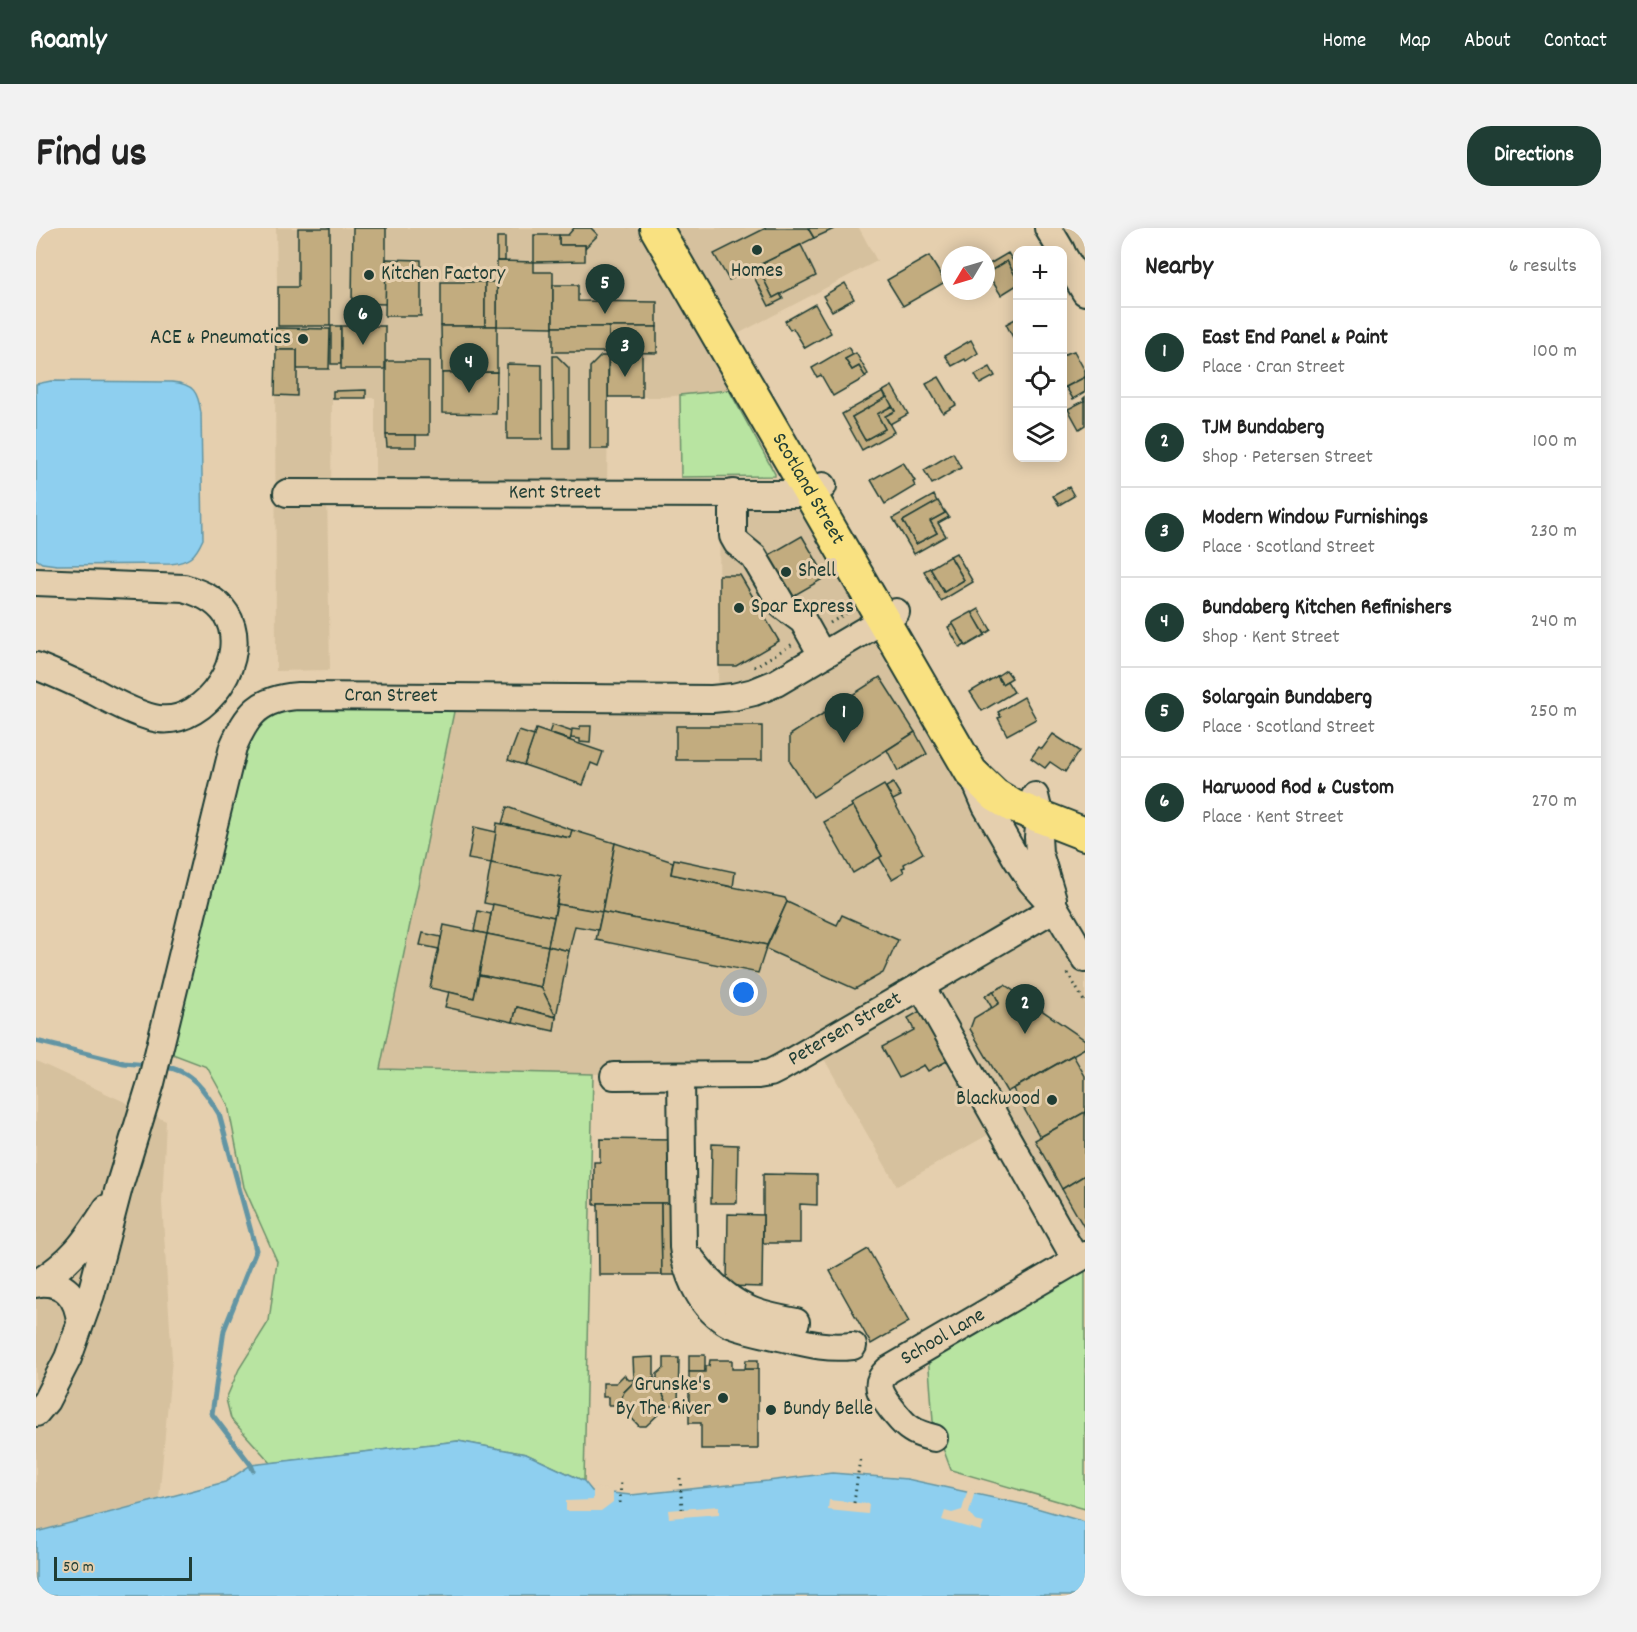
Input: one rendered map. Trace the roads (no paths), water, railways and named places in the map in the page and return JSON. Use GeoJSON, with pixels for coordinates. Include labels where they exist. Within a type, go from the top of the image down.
{"type":"FeatureCollection","features":[{"type":"Feature","properties":{"kind":"main road","name":"Scotland Street"},"geometry":{"type":"LineString","coordinates":[[662,229],[889,616],[971,772]]}},
{"type":"Feature","properties":{"kind":"main road","name":"Scotland Street"},"geometry":{"type":"LineString","coordinates":[[889,616],[965,735],[1003,774],[1023,789],[1033,808]]}},
{"type":"Feature","properties":{"kind":"main road"},"geometry":{"type":"LineString","coordinates":[[971,772],[995,795],[1033,808],[1085,834]]}},
{"type":"Feature","properties":{"kind":"main road"},"geometry":{"type":"LineString","coordinates":[[1033,808],[1085,817]]}},
{"type":"Feature","properties":{"kind":"street"},"geometry":{"type":"LineString","coordinates":[[1048,228],[1058,246]]}},
{"type":"Feature","properties":{"kind":"street"},"geometry":{"type":"LineString","coordinates":[[1067,261],[1085,292]]}},
{"type":"Feature","properties":{"kind":"street","name":"Kent Street"},"geometry":{"type":"LineString","coordinates":[[287,493],[733,493],[816,490]]}},
{"type":"Feature","properties":{"kind":"street"},"geometry":{"type":"LineString","coordinates":[[733,493],[733,536],[737,543],[753,557],[783,606],[803,621],[822,655]]}},
{"type":"Feature","properties":{"kind":"street"},"geometry":{"type":"LineString","coordinates":[[36,582],[184,588],[202,594],[214,602],[226,615],[232,630],[233,646],[230,665],[211,696],[200,707],[170,718],[159,719],[127,709],[66,678],[36,666]]}},
{"type":"Feature","properties":{"kind":"street","name":"Cran Street"},"geometry":{"type":"LineString","coordinates":[[119,1187],[151,1083],[233,747],[247,720],[255,711],[266,703],[280,698],[298,696],[688,699],[733,697],[776,683],[889,616]]}},
{"type":"Feature","properties":{"kind":"street","name":"Scotland Street"},"geometry":{"type":"LineString","coordinates":[[971,772],[986,806],[1027,875],[1055,908],[1085,959]]}},
{"type":"Feature","properties":{"kind":"street","name":"Scotland Street"},"geometry":{"type":"LineString","coordinates":[[1027,875],[1020,857],[1018,824],[1033,808]]}},
{"type":"Feature","properties":{"kind":"street","name":"Scotland Street"},"geometry":{"type":"LineString","coordinates":[[1033,808],[1039,853],[1055,908]]}},
{"type":"Feature","properties":{"kind":"street","name":"Petersen Street"},"geometry":{"type":"LineString","coordinates":[[614,1076],[734,1076],[770,1072],[1055,908]]}},
{"type":"Feature","properties":{"kind":"street"},"geometry":{"type":"LineString","coordinates":[[921,986],[1081,1258]]}},
{"type":"Feature","properties":{"kind":"street"},"geometry":{"type":"LineString","coordinates":[[681,1076],[683,1247],[690,1276],[697,1290],[720,1318],[741,1328],[828,1347],[853,1346],[888,1370]]}},
{"type":"Feature","properties":{"kind":"street"},"geometry":{"type":"LineString","coordinates":[[37,1283],[76,1253],[89,1237],[119,1187]]}},
{"type":"Feature","properties":{"kind":"street"},"geometry":{"type":"LineString","coordinates":[[36,1413],[46,1401],[68,1358],[91,1294],[119,1187]]}},
{"type":"Feature","properties":{"kind":"street","name":"School Lane"},"geometry":{"type":"LineString","coordinates":[[934,1438],[918,1433],[904,1424],[883,1398],[880,1392],[880,1379],[888,1370],[1081,1258]]}},
{"type":"Feature","properties":{"kind":"street"},"geometry":{"type":"LineString","coordinates":[[37,1283],[50,1281],[59,1284],[67,1291],[79,1311],[80,1322]]}},
{"type":"Feature","properties":{"kind":"water"},"geometry":{"type":"Polygon","coordinates":[[[51,381],[172,382],[194,390],[201,413],[203,539],[191,558],[170,564],[57,565],[42,563],[36,559],[36,384],[51,381]]]}},
{"type":"Feature","properties":{"kind":"water"},"geometry":{"type":"Polygon","coordinates":[[[458,1441],[526,1454],[584,1481],[592,1491],[631,1495],[832,1473],[907,1479],[1026,1505],[1085,1522],[1085,1596],[36,1596],[36,1532],[225,1482],[251,1465],[458,1441]]]}},
{"type":"Feature","properties":{"kind":"waterway"},"geometry":{"type":"LineString","coordinates":[[36,1041],[124,1063],[148,1065]]}},
{"type":"Feature","properties":{"kind":"waterway"},"geometry":{"type":"LineString","coordinates":[[164,1067],[190,1077],[203,1090],[219,1114],[256,1250],[224,1330],[212,1414],[253,1470]]}},
{"type":"Feature","properties":{"kind":"place","name":"Homes"},"geometry":{"type":"Point","coordinates":[757,250]}},
{"type":"Feature","properties":{"kind":"place","name":"Kitchen Factory"},"geometry":{"type":"Point","coordinates":[369,275]}},
{"type":"Feature","properties":{"kind":"place","name":"Solargain Bundaberg"},"geometry":{"type":"Point","coordinates":[605,314]}},
{"type":"Feature","properties":{"kind":"place","name":"ACE & Pneumatics"},"geometry":{"type":"Point","coordinates":[303,339]}},
{"type":"Feature","properties":{"kind":"place","name":"Harwood Rod & Custom"},"geometry":{"type":"Point","coordinates":[363,345]}},
{"type":"Feature","properties":{"kind":"place","name":"Modern Window Furnishings"},"geometry":{"type":"Point","coordinates":[625,377]}},
{"type":"Feature","properties":{"kind":"place","name":"Bundaberg Kitchen Refinishers"},"geometry":{"type":"Point","coordinates":[469,393]}},
{"type":"Feature","properties":{"kind":"place","name":"Shell"},"geometry":{"type":"Point","coordinates":[786,572]}},
{"type":"Feature","properties":{"kind":"place","name":"Spar Express"},"geometry":{"type":"Point","coordinates":[739,608]}},
{"type":"Feature","properties":{"kind":"place","name":"East End Panel & Paint"},"geometry":{"type":"Point","coordinates":[844,743]}},
{"type":"Feature","properties":{"kind":"place","name":"TJM Bundaberg"},"geometry":{"type":"Point","coordinates":[1025,1034]}},
{"type":"Feature","properties":{"kind":"place","name":"Blackwood"},"geometry":{"type":"Point","coordinates":[1052,1100]}},
{"type":"Feature","properties":{"kind":"place","name":"Grunske's By The River"},"geometry":{"type":"Point","coordinates":[723,1398]}},
{"type":"Feature","properties":{"kind":"place","name":"Bundy Belle"},"geometry":{"type":"Point","coordinates":[771,1410]}}]}
